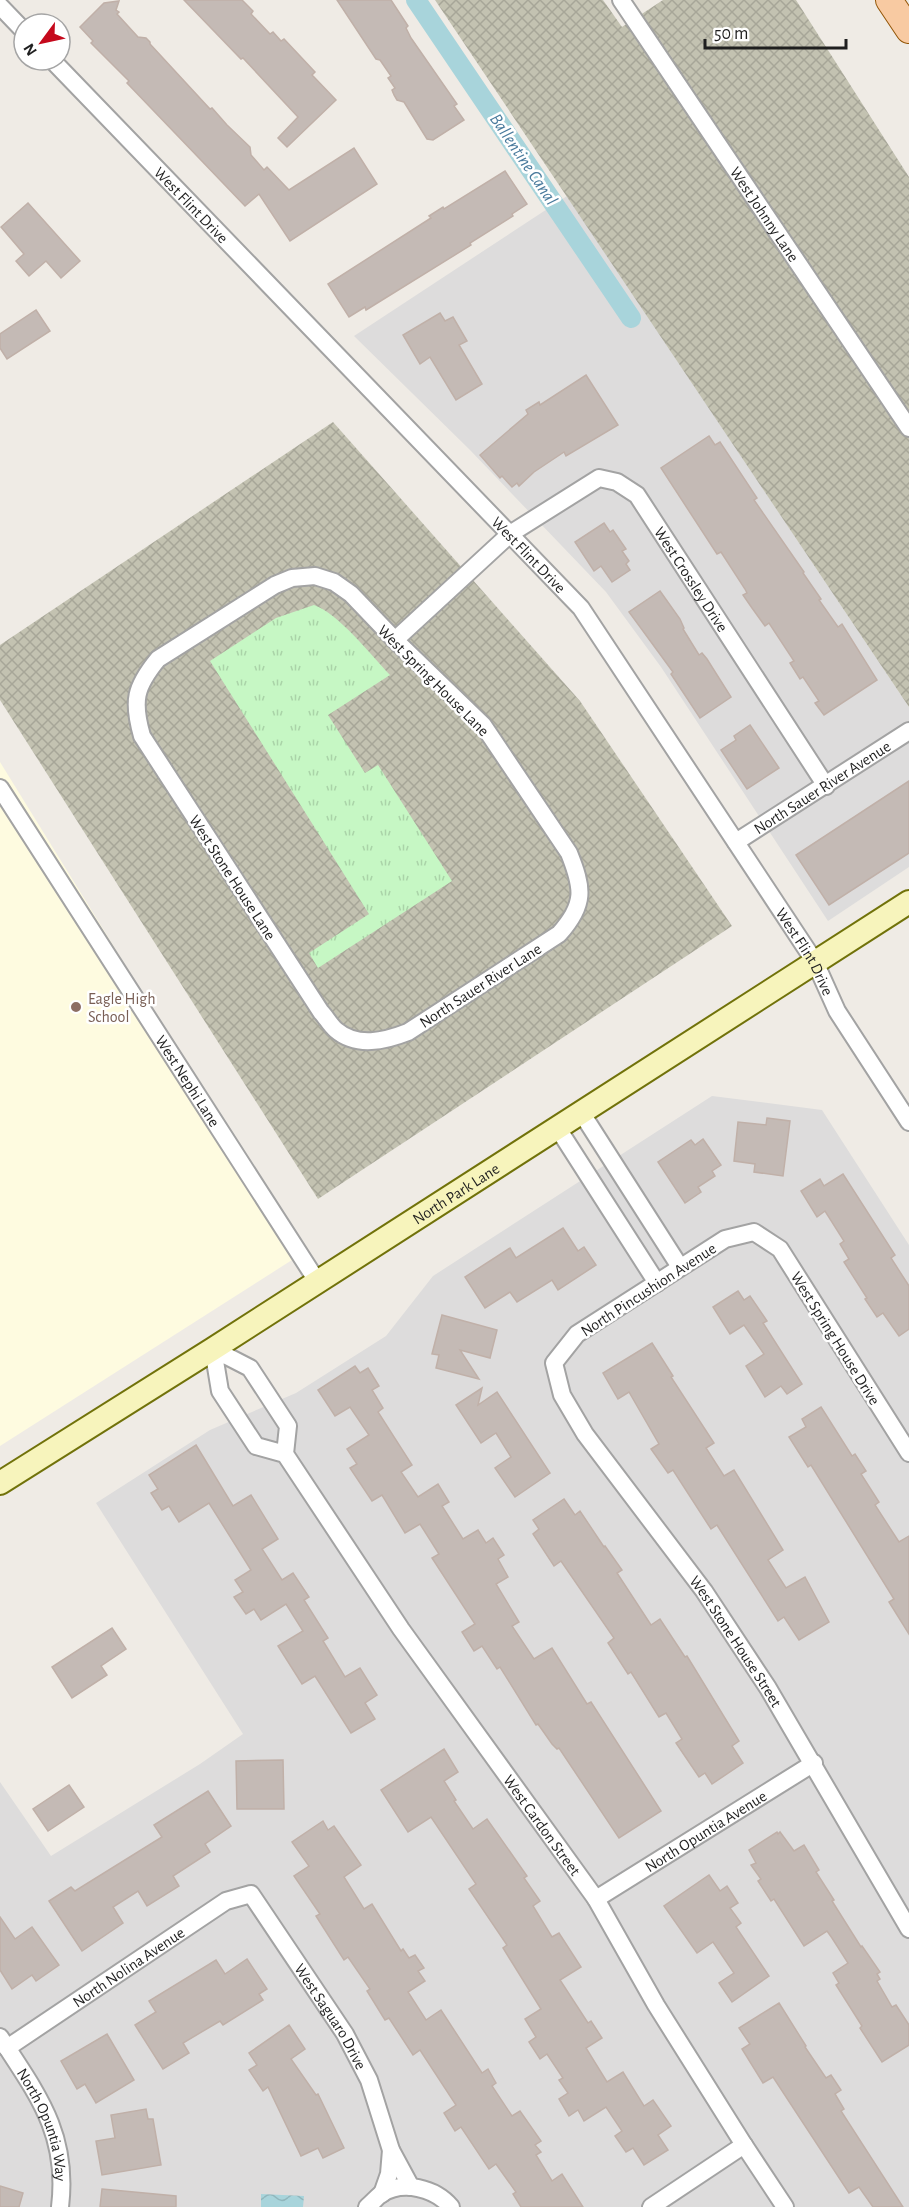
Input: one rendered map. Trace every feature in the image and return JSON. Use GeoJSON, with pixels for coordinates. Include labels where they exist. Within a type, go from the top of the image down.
{"type":"FeatureCollection","features":[{"type":"Feature","properties":{"kind":"main road"},"geometry":{"type":"LineString","coordinates":[[889,0],[909,30]]}},
{"type":"Feature","properties":{"kind":"street","name":"West Johnny Lane"},"geometry":{"type":"LineString","coordinates":[[621,0],[909,428]]}},
{"type":"Feature","properties":{"kind":"street"},"geometry":{"type":"LineString","coordinates":[[0,6],[12,18]]}},
{"type":"Feature","properties":{"kind":"street","name":"West Flint Drive"},"geometry":{"type":"LineString","coordinates":[[64,72],[581,608],[815,962],[837,1011],[909,1122]]}},
{"type":"Feature","properties":{"kind":"street","name":"West Crossley Drive"},"geometry":{"type":"LineString","coordinates":[[510,534],[599,478],[617,482],[637,495],[826,786]]}},
{"type":"Feature","properties":{"kind":"street"},"geometry":{"type":"LineString","coordinates":[[395,640],[510,534]]}},
{"type":"Feature","properties":{"kind":"street","name":"West Spring House Lane"},"geometry":{"type":"LineString","coordinates":[[138,694],[145,675],[158,659],[275,585],[292,578],[315,576],[334,582],[351,594],[483,725],[569,853],[577,874],[580,899]]}},
{"type":"Feature","properties":{"kind":"street","name":"West Stone House Lane"},"geometry":{"type":"LineString","coordinates":[[138,694],[135,713],[142,736],[321,1012],[337,1031],[360,1041]]}},
{"type":"Feature","properties":{"kind":"street","name":"North Sauer River Avenue"},"geometry":{"type":"LineString","coordinates":[[736,842],[909,731]]}},
{"type":"Feature","properties":{"kind":"street","name":"West Nephi Lane"},"geometry":{"type":"LineString","coordinates":[[0,788],[317,1281]]}},
{"type":"Feature","properties":{"kind":"street","name":"North Sauer River Lane"},"geometry":{"type":"LineString","coordinates":[[360,1041],[385,1041],[408,1032],[559,934],[572,920],[580,899]]}},
{"type":"Feature","properties":{"kind":"street","name":"North Park Lane"},"geometry":{"type":"LineString","coordinates":[[0,1483],[213,1349],[909,902]]}},
{"type":"Feature","properties":{"kind":"street"},"geometry":{"type":"LineString","coordinates":[[581,1112],[680,1267]]}},
{"type":"Feature","properties":{"kind":"street"},"geometry":{"type":"LineString","coordinates":[[557,1127],[657,1283]]}},
{"type":"Feature","properties":{"kind":"street","name":"North Pincushion Avenue"},"geometry":{"type":"LineString","coordinates":[[554,1363],[577,1334],[725,1239],[754,1232]]}},
{"type":"Feature","properties":{"kind":"street","name":"West Spring House Drive"},"geometry":{"type":"LineString","coordinates":[[754,1232],[780,1250],[909,1453]]}},
{"type":"Feature","properties":{"kind":"street"},"geometry":{"type":"LineString","coordinates":[[213,1349],[250,1368],[288,1426],[285,1454],[256,1446],[220,1391],[213,1349]]}},
{"type":"Feature","properties":{"kind":"street","name":"West Stone House Street"},"geometry":{"type":"LineString","coordinates":[[554,1363],[562,1395],[585,1434],[704,1591],[768,1688],[814,1762],[909,1929]]}},
{"type":"Feature","properties":{"kind":"street","name":"West Cardon Street"},"geometry":{"type":"LineString","coordinates":[[285,1454],[401,1629],[596,1899],[656,2005],[785,2207]]}},
{"type":"Feature","properties":{"kind":"street","name":"North Opuntia Avenue"},"geometry":{"type":"LineString","coordinates":[[596,1899],[692,1841],[814,1762]]}},
{"type":"Feature","properties":{"kind":"street","name":"North Nolina Avenue"},"geometry":{"type":"LineString","coordinates":[[3,2042],[226,1901],[251,1894]]}},
{"type":"Feature","properties":{"kind":"street","name":"West Saguaro Drive"},"geometry":{"type":"LineString","coordinates":[[251,1894],[345,2034],[369,2080],[391,2150],[411,2187]]}},
{"type":"Feature","properties":{"kind":"street","name":"North Opuntia Way"},"geometry":{"type":"LineString","coordinates":[[3,2042],[36,2092],[52,2124],[61,2158],[60,2207]]}},
{"type":"Feature","properties":{"kind":"street"},"geometry":{"type":"LineString","coordinates":[[651,2207],[744,2145]]}},
{"type":"Feature","properties":{"kind":"street","name":"West Saguaro Drive"},"geometry":{"type":"LineString","coordinates":[[382,2194],[389,2174],[391,2150]]}},
{"type":"Feature","properties":{"kind":"street"},"geometry":{"type":"LineString","coordinates":[[367,2207],[382,2194],[396,2188],[411,2187],[430,2191],[451,2207]]}},
{"type":"Feature","properties":{"kind":"shaded area"},"geometry":{"type":"Polygon","coordinates":[[[435,0],[603,0],[622,27],[663,0],[796,0],[909,177],[909,707],[435,0]]]}},
{"type":"Feature","properties":{"kind":"shaded area"},"geometry":{"type":"Polygon","coordinates":[[[567,196],[909,707],[909,867],[828,921],[661,667],[606,592],[470,450],[354,336],[567,196]]]}},
{"type":"Feature","properties":{"kind":"shaded area"},"geometry":{"type":"Polygon","coordinates":[[[333,422],[580,701],[732,926],[318,1199],[0,700],[0,645],[333,422]]]}},
{"type":"Feature","properties":{"kind":"shaded area","name":"Eagle High School"},"geometry":{"type":"Polygon","coordinates":[[[0,762],[303,1253],[0,1446],[0,762]]]}},
{"type":"Feature","properties":{"kind":"shaded area"},"geometry":{"type":"Polygon","coordinates":[[[712,1096],[822,1110],[909,1245],[909,2207],[0,2207],[0,1782],[51,1856],[200,1764],[243,1734],[96,1503],[210,1430],[296,1393],[386,1336],[433,1276],[712,1096]]]}},
{"type":"Feature","properties":{"kind":"green space"},"geometry":{"type":"Polygon","coordinates":[[[314,605],[344,625],[390,675],[328,715],[365,773],[378,765],[452,881],[318,968],[309,953],[369,914],[210,661],[276,618],[314,605]]]}},
{"type":"Feature","properties":{"kind":"water"},"geometry":{"type":"Polygon","coordinates":[[[261,2194],[304,2196],[303,2207],[261,2207],[261,2194]]]}},
{"type":"Feature","properties":{"kind":"building"},"geometry":{"type":"Polygon","coordinates":[[[184,0],[242,0],[253,11],[251,14],[270,34],[273,32],[281,41],[284,39],[315,72],[312,75],[336,100],[287,147],[278,138],[298,117],[184,0]]]}},
{"type":"Feature","properties":{"kind":"building"},"geometry":{"type":"Polygon","coordinates":[[[337,0],[391,0],[408,26],[406,28],[411,38],[457,104],[454,106],[464,120],[433,140],[427,139],[404,102],[397,100],[394,95],[392,90],[395,88],[388,78],[391,76],[380,60],[376,59],[337,0]]]}},
{"type":"Feature","properties":{"kind":"building"},"geometry":{"type":"Polygon","coordinates":[[[119,1],[117,14],[138,37],[146,38],[150,42],[210,109],[212,108],[250,147],[251,155],[264,170],[267,167],[289,190],[354,148],[377,184],[290,241],[259,194],[245,206],[91,43],[93,41],[80,27],[104,3],[119,1]]]}},
{"type":"Feature","properties":{"kind":"building"},"geometry":{"type":"Polygon","coordinates":[[[505,171],[527,204],[512,214],[513,216],[470,243],[471,245],[366,310],[365,307],[349,317],[328,284],[431,218],[429,216],[443,207],[444,209],[505,171]]]}},
{"type":"Feature","properties":{"kind":"building"},"geometry":{"type":"Polygon","coordinates":[[[28,203],[80,261],[61,278],[46,261],[29,276],[16,261],[24,254],[1,227],[28,203]]]}},
{"type":"Feature","properties":{"kind":"building"},"geometry":{"type":"Polygon","coordinates":[[[36,310],[50,331],[7,359],[0,348],[0,334],[36,310]]]}},
{"type":"Feature","properties":{"kind":"building"},"geometry":{"type":"Polygon","coordinates":[[[440,313],[445,321],[453,317],[467,341],[459,345],[482,384],[456,400],[430,357],[420,364],[403,335],[440,313]]]}},
{"type":"Feature","properties":{"kind":"building"},"geometry":{"type":"Polygon","coordinates":[[[586,375],[618,425],[566,456],[564,452],[534,472],[519,486],[517,483],[512,487],[502,476],[500,478],[480,455],[528,414],[526,410],[539,402],[540,405],[586,375]]]}},
{"type":"Feature","properties":{"kind":"building"},"geometry":{"type":"Polygon","coordinates":[[[709,436],[715,445],[720,442],[757,498],[754,500],[821,599],[819,600],[838,627],[842,624],[877,680],[824,715],[815,703],[819,701],[803,677],[800,679],[790,663],[794,661],[769,623],[765,626],[752,608],[743,595],[747,593],[745,589],[721,552],[717,554],[661,468],[709,436]]]}},
{"type":"Feature","properties":{"kind":"building"},"geometry":{"type":"Polygon","coordinates":[[[604,523],[610,532],[613,530],[626,549],[622,551],[629,561],[626,564],[630,570],[612,582],[601,566],[594,571],[575,542],[604,523]]]}},
{"type":"Feature","properties":{"kind":"building"},"geometry":{"type":"Polygon","coordinates":[[[660,591],[680,619],[683,629],[699,655],[702,653],[707,659],[731,697],[700,718],[671,674],[673,672],[629,612],[660,591]]]}},
{"type":"Feature","properties":{"kind":"building"},"geometry":{"type":"Polygon","coordinates":[[[750,725],[779,768],[747,789],[721,750],[736,740],[734,736],[750,725]]]}},
{"type":"Feature","properties":{"kind":"building"},"geometry":{"type":"Polygon","coordinates":[[[909,781],[909,853],[829,905],[796,855],[909,781]]]}},
{"type":"Feature","properties":{"kind":"building"},"geometry":{"type":"Polygon","coordinates":[[[767,1118],[790,1121],[783,1176],[754,1172],[755,1164],[734,1161],[738,1122],[766,1125],[767,1118]]]}},
{"type":"Feature","properties":{"kind":"building"},"geometry":{"type":"Polygon","coordinates":[[[703,1139],[721,1165],[712,1171],[715,1176],[698,1187],[701,1192],[685,1203],[658,1162],[691,1140],[695,1145],[703,1139]]]}},
{"type":"Feature","properties":{"kind":"building"},"geometry":{"type":"Polygon","coordinates":[[[843,1174],[895,1255],[891,1258],[909,1286],[909,1329],[899,1336],[883,1313],[877,1317],[865,1299],[867,1298],[844,1262],[849,1259],[840,1244],[844,1241],[825,1211],[817,1217],[801,1191],[820,1179],[824,1186],[843,1174]]]}},
{"type":"Feature","properties":{"kind":"building"},"geometry":{"type":"Polygon","coordinates":[[[563,1228],[578,1251],[584,1247],[596,1265],[558,1290],[552,1280],[517,1302],[510,1292],[485,1308],[465,1277],[510,1248],[516,1258],[563,1228]]]}},
{"type":"Feature","properties":{"kind":"building"},"geometry":{"type":"Polygon","coordinates":[[[738,1291],[744,1300],[750,1296],[767,1321],[763,1323],[802,1384],[787,1394],[781,1386],[765,1397],[746,1366],[764,1354],[744,1325],[730,1334],[713,1307],[738,1291]]]}},
{"type":"Feature","properties":{"kind":"building"},"geometry":{"type":"Polygon","coordinates":[[[442,1315],[497,1330],[490,1358],[460,1350],[479,1379],[436,1368],[439,1355],[432,1354],[442,1315]]]}},
{"type":"Feature","properties":{"kind":"building"},"geometry":{"type":"Polygon","coordinates":[[[652,1343],[714,1443],[706,1448],[724,1476],[734,1470],[783,1550],[768,1560],[786,1588],[805,1577],[829,1622],[799,1640],[784,1617],[778,1621],[717,1525],[711,1529],[673,1470],[668,1473],[651,1449],[659,1444],[629,1392],[618,1399],[603,1373],[652,1343]]]}},
{"type":"Feature","properties":{"kind":"building"},"geometry":{"type":"Polygon","coordinates":[[[355,1366],[360,1373],[368,1368],[379,1386],[372,1390],[383,1408],[378,1412],[412,1465],[401,1472],[418,1497],[438,1484],[449,1502],[442,1506],[463,1539],[478,1530],[486,1543],[493,1538],[504,1555],[498,1559],[508,1577],[496,1584],[519,1622],[512,1626],[534,1659],[552,1648],[587,1704],[591,1702],[661,1811],[619,1838],[559,1748],[557,1749],[552,1744],[538,1724],[536,1725],[500,1667],[497,1669],[482,1646],[474,1651],[462,1632],[475,1624],[432,1558],[439,1554],[420,1524],[405,1533],[382,1495],[372,1501],[350,1468],[357,1464],[347,1449],[369,1435],[350,1407],[335,1416],[318,1390],[355,1366]]]}},
{"type":"Feature","properties":{"kind":"building"},"geometry":{"type":"Polygon","coordinates":[[[482,1388],[478,1405],[497,1392],[550,1473],[515,1497],[495,1468],[511,1457],[496,1433],[481,1443],[456,1405],[482,1388]]]}},
{"type":"Feature","properties":{"kind":"building"},"geometry":{"type":"Polygon","coordinates":[[[821,1407],[852,1456],[855,1454],[866,1471],[861,1474],[879,1502],[875,1505],[899,1542],[909,1536],[909,1634],[889,1602],[894,1599],[811,1465],[808,1467],[789,1437],[806,1427],[802,1419],[821,1407]]]}},
{"type":"Feature","properties":{"kind":"building"},"geometry":{"type":"Polygon","coordinates":[[[196,1445],[233,1506],[251,1495],[278,1539],[262,1549],[282,1580],[293,1573],[309,1597],[304,1600],[328,1638],[323,1641],[345,1677],[360,1668],[377,1695],[365,1703],[375,1719],[351,1733],[315,1676],[302,1684],[278,1646],[303,1631],[286,1604],[261,1620],[254,1609],[246,1614],[234,1597],[243,1592],[235,1580],[251,1570],[209,1503],[179,1522],[169,1506],[162,1510],[151,1493],[158,1489],[149,1475],[196,1445]]]}},
{"type":"Feature","properties":{"kind":"building"},"geometry":{"type":"Polygon","coordinates":[[[564,1499],[575,1515],[580,1511],[622,1570],[617,1573],[651,1625],[660,1619],[685,1657],[687,1656],[739,1741],[732,1746],[743,1763],[712,1784],[705,1773],[699,1777],[676,1743],[682,1739],[666,1713],[659,1717],[631,1672],[628,1674],[608,1643],[614,1638],[561,1561],[554,1566],[533,1534],[539,1529],[533,1520],[564,1499]]]}},
{"type":"Feature","properties":{"kind":"building"},"geometry":{"type":"Polygon","coordinates":[[[112,1628],[126,1649],[101,1666],[107,1675],[72,1698],[52,1667],[112,1628]]]}},
{"type":"Feature","properties":{"kind":"building"},"geometry":{"type":"Polygon","coordinates":[[[444,1749],[458,1772],[444,1781],[456,1800],[454,1801],[473,1829],[487,1819],[527,1876],[524,1878],[540,1901],[533,1906],[552,1937],[559,1933],[581,1967],[560,1980],[588,2023],[591,2021],[602,2038],[586,2048],[607,2082],[623,2072],[644,2106],[653,2100],[671,2126],[658,2135],[668,2150],[644,2165],[633,2148],[626,2152],[615,2136],[622,2131],[606,2107],[584,2121],[578,2110],[569,2116],[559,2099],[568,2093],[559,2080],[563,2078],[547,2054],[540,2059],[529,2042],[536,2037],[525,2019],[541,2009],[503,1948],[507,1945],[469,1889],[476,1884],[431,1817],[408,1832],[381,1790],[444,1749]]]}},
{"type":"Feature","properties":{"kind":"building"},"geometry":{"type":"Polygon","coordinates":[[[283,1760],[284,1809],[237,1809],[236,1761],[283,1760]]]}},
{"type":"Feature","properties":{"kind":"building"},"geometry":{"type":"Polygon","coordinates":[[[69,1785],[84,1807],[48,1831],[33,1809],[69,1785]]]}},
{"type":"Feature","properties":{"kind":"building"},"geometry":{"type":"Polygon","coordinates":[[[208,1791],[231,1826],[205,1844],[210,1852],[173,1876],[179,1886],[147,1906],[138,1891],[113,1907],[123,1923],[82,1951],[49,1901],[71,1887],[75,1891],[162,1837],[154,1825],[208,1791]]]}},
{"type":"Feature","properties":{"kind":"building"},"geometry":{"type":"Polygon","coordinates":[[[323,1821],[328,1830],[334,1826],[361,1865],[344,1877],[364,1909],[372,1904],[401,1951],[403,1949],[409,1958],[415,1955],[424,1968],[418,1971],[425,1981],[408,1992],[426,2020],[441,2010],[482,2073],[488,2069],[496,2083],[492,2086],[512,2116],[520,2111],[541,2141],[535,2145],[541,2152],[536,2155],[552,2181],[562,2174],[583,2207],[521,2207],[513,2194],[516,2192],[496,2164],[489,2169],[461,2127],[455,2131],[444,2113],[456,2105],[420,2050],[413,2055],[389,2018],[385,2020],[367,1991],[370,1989],[348,1957],[344,1960],[316,1916],[320,1914],[294,1876],[309,1866],[292,1842],[323,1821]]]}},
{"type":"Feature","properties":{"kind":"building"},"geometry":{"type":"Polygon","coordinates":[[[777,1832],[778,1834],[780,1832],[794,1851],[804,1845],[819,1870],[816,1872],[834,1900],[832,1901],[880,1972],[877,1974],[880,1979],[877,1981],[892,2007],[896,2005],[909,2025],[909,2045],[882,2062],[836,1985],[839,1983],[833,1973],[848,1963],[832,1938],[827,1931],[804,1946],[774,1899],[771,1901],[758,1881],[761,1879],[751,1865],[756,1863],[749,1850],[777,1832]]]}},
{"type":"Feature","properties":{"kind":"building"},"geometry":{"type":"Polygon","coordinates":[[[709,1875],[720,1891],[727,1886],[738,1903],[730,1908],[741,1923],[736,1927],[769,1976],[732,2002],[719,1983],[734,1973],[713,1942],[697,1953],[664,1906],[709,1875]]]}},
{"type":"Feature","properties":{"kind":"building"},"geometry":{"type":"Polygon","coordinates":[[[0,1917],[15,1939],[32,1927],[59,1965],[36,1981],[32,1975],[12,1989],[0,1970],[0,1917]]]}},
{"type":"Feature","properties":{"kind":"building"},"geometry":{"type":"Polygon","coordinates":[[[247,1959],[267,1989],[259,1994],[263,2000],[223,2025],[220,2021],[183,2043],[189,2053],[163,2069],[135,2025],[156,2012],[149,2001],[216,1960],[225,1974],[247,1959]]]}},
{"type":"Feature","properties":{"kind":"building"},"geometry":{"type":"Polygon","coordinates":[[[779,2003],[826,2078],[831,2075],[841,2090],[835,2094],[844,2109],[841,2111],[903,2207],[873,2207],[859,2187],[849,2193],[773,2077],[763,2083],[742,2049],[750,2044],[739,2028],[779,2003]]]}},
{"type":"Feature","properties":{"kind":"building"},"geometry":{"type":"Polygon","coordinates":[[[289,2025],[305,2049],[291,2059],[316,2095],[318,2094],[344,2148],[323,2158],[318,2148],[301,2156],[268,2087],[263,2091],[249,2070],[257,2065],[249,2053],[289,2025]]]}},
{"type":"Feature","properties":{"kind":"building"},"geometry":{"type":"Polygon","coordinates":[[[107,2034],[134,2080],[96,2103],[85,2084],[77,2089],[61,2061],[107,2034]]]}},
{"type":"Feature","properties":{"kind":"building"},"geometry":{"type":"Polygon","coordinates":[[[146,2109],[148,2119],[153,2119],[161,2165],[102,2175],[96,2141],[115,2138],[111,2115],[146,2109]]]}},
{"type":"Feature","properties":{"kind":"building"},"geometry":{"type":"Polygon","coordinates":[[[0,2186],[23,2193],[19,2207],[0,2207],[0,2186]]]}},
{"type":"Feature","properties":{"kind":"building"},"geometry":{"type":"Polygon","coordinates":[[[102,2189],[176,2196],[176,2207],[100,2207],[102,2189]]]}},
{"type":"Feature","properties":{"kind":"waterway","name":"Ballentine Canal"},"geometry":{"type":"LineString","coordinates":[[416,0],[631,318]]}},
{"type":"Feature","properties":{"kind":"place","name":"Eagle High School"},"geometry":{"type":"Point","coordinates":[76,1007]}}]}
